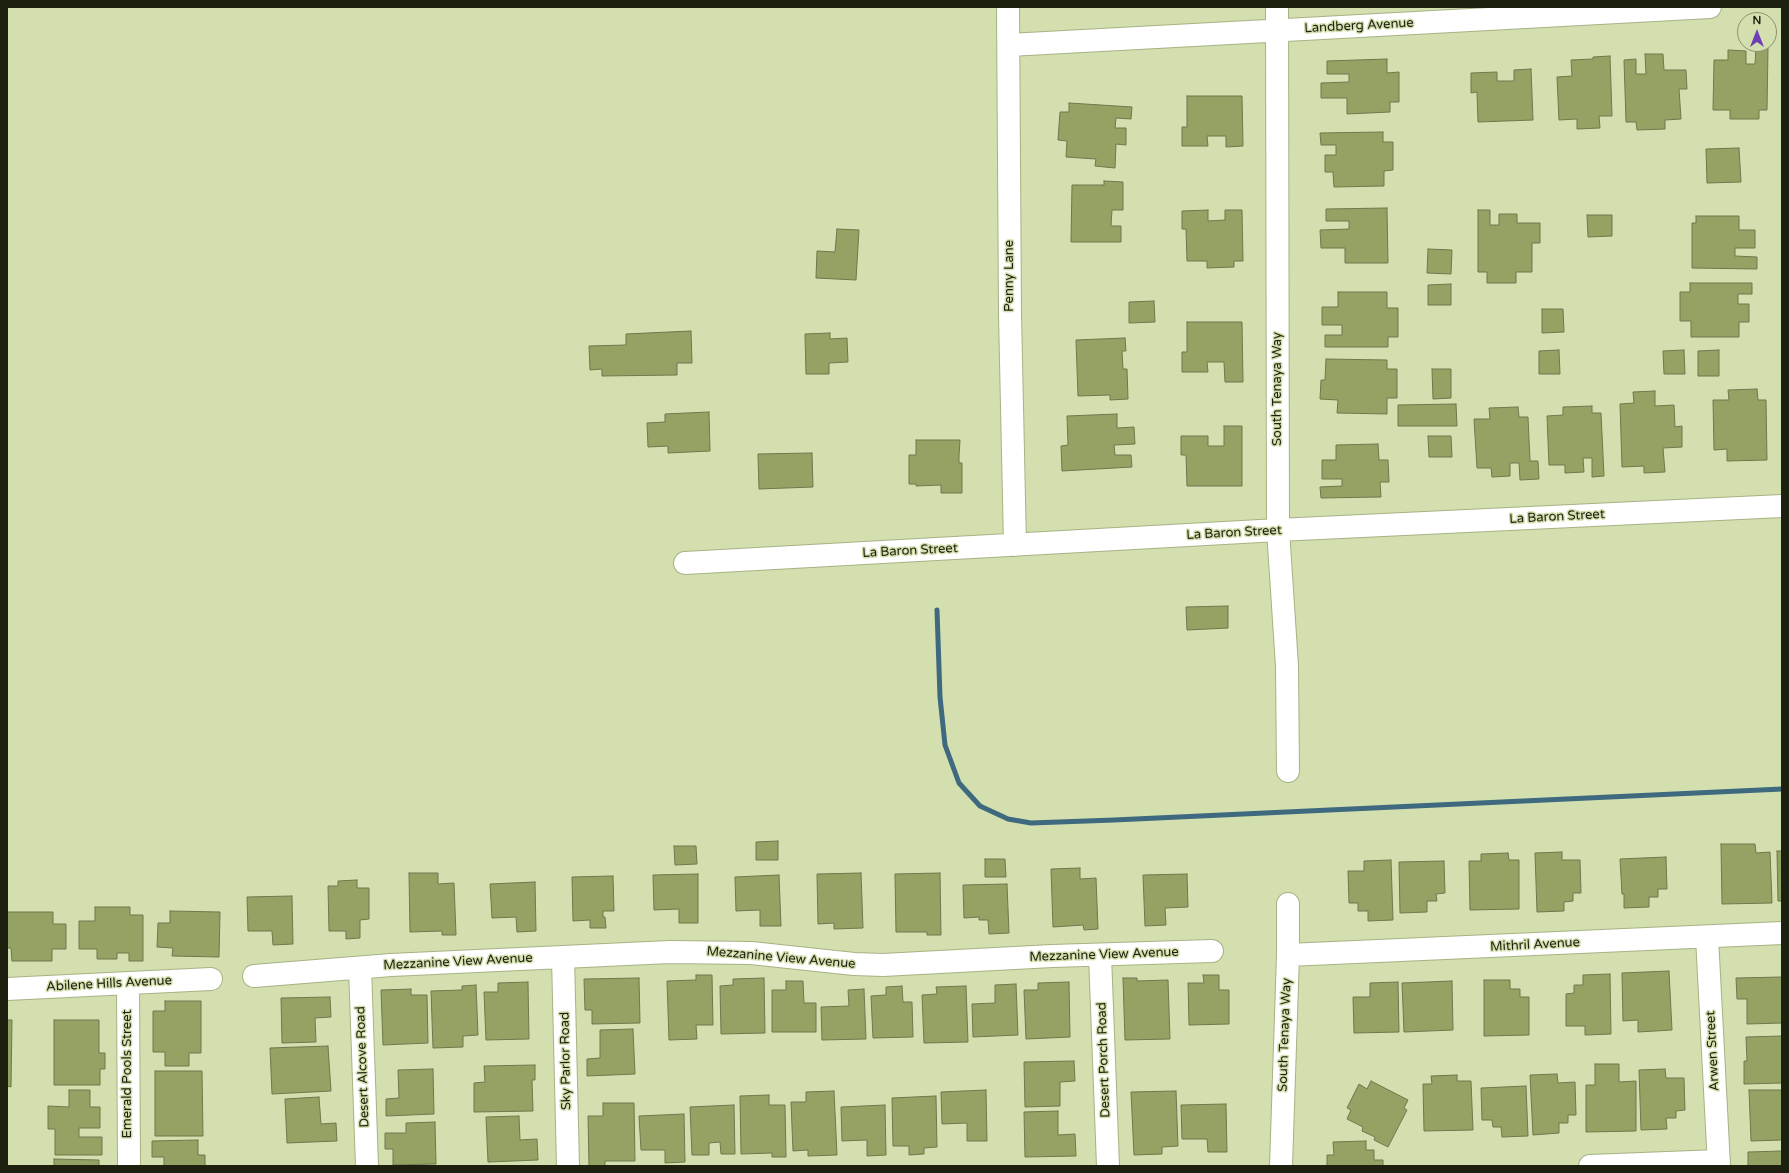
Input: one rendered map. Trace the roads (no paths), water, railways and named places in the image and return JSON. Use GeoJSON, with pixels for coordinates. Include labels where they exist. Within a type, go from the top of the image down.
{"type":"FeatureCollection","features":[{"type":"Feature","properties":{"kind":"street","name":"Penny Lane"},"geometry":{"type":"LineString","coordinates":[[1008,7],[1011,330],[1015,545]]}},
{"type":"Feature","properties":{"kind":"street","name":"South Tenaya Way"},"geometry":{"type":"LineString","coordinates":[[1277,7],[1278,530],[1287,666],[1288,771]]}},
{"type":"Feature","properties":{"kind":"street","name":"Landberg Avenue"},"geometry":{"type":"LineString","coordinates":[[1009,45],[1710,7]]}},
{"type":"Feature","properties":{"kind":"street","name":"La Baron Street"},"geometry":{"type":"LineString","coordinates":[[685,563],[1278,530],[1782,506]]}},
{"type":"Feature","properties":{"kind":"street","name":"South Tenaya Way"},"geometry":{"type":"LineString","coordinates":[[1281,1166],[1288,955],[1288,904]]}},
{"type":"Feature","properties":{"kind":"street","name":"Mithril Avenue"},"geometry":{"type":"LineString","coordinates":[[1288,955],[1782,933]]}},
{"type":"Feature","properties":{"kind":"street","name":"Arwen Street"},"geometry":{"type":"LineString","coordinates":[[1707,937],[1719,1163]]}},
{"type":"Feature","properties":{"kind":"street","name":"Mezzanine View Avenue"},"geometry":{"type":"LineString","coordinates":[[254,976],[391,965],[716,951],[780,955],[854,964],[883,965],[1212,951]]}},
{"type":"Feature","properties":{"kind":"street","name":"Desert Porch Road"},"geometry":{"type":"LineString","coordinates":[[1100,955],[1108,1166]]}},
{"type":"Feature","properties":{"kind":"street","name":"Sky Parlor Road"},"geometry":{"type":"LineString","coordinates":[[563,957],[568,1166]]}},
{"type":"Feature","properties":{"kind":"street","name":"Desert Alcove Road"},"geometry":{"type":"LineString","coordinates":[[360,968],[367,1166]]}},
{"type":"Feature","properties":{"kind":"street","name":"Abilene Hills Avenue"},"geometry":{"type":"LineString","coordinates":[[7,988],[211,979]]}},
{"type":"Feature","properties":{"kind":"street","name":"Emerald Pools Street"},"geometry":{"type":"LineString","coordinates":[[128,983],[128,1166]]}},
{"type":"Feature","properties":{"kind":"street"},"geometry":{"type":"LineString","coordinates":[[1590,1166],[1719,1163]]}},
{"type":"Feature","properties":{"kind":"waterway"},"geometry":{"type":"LineString","coordinates":[[937,610],[940,697],[945,745],[959,783],[980,806],[1008,819],[1031,823],[1114,820],[1782,789]]}}]}
